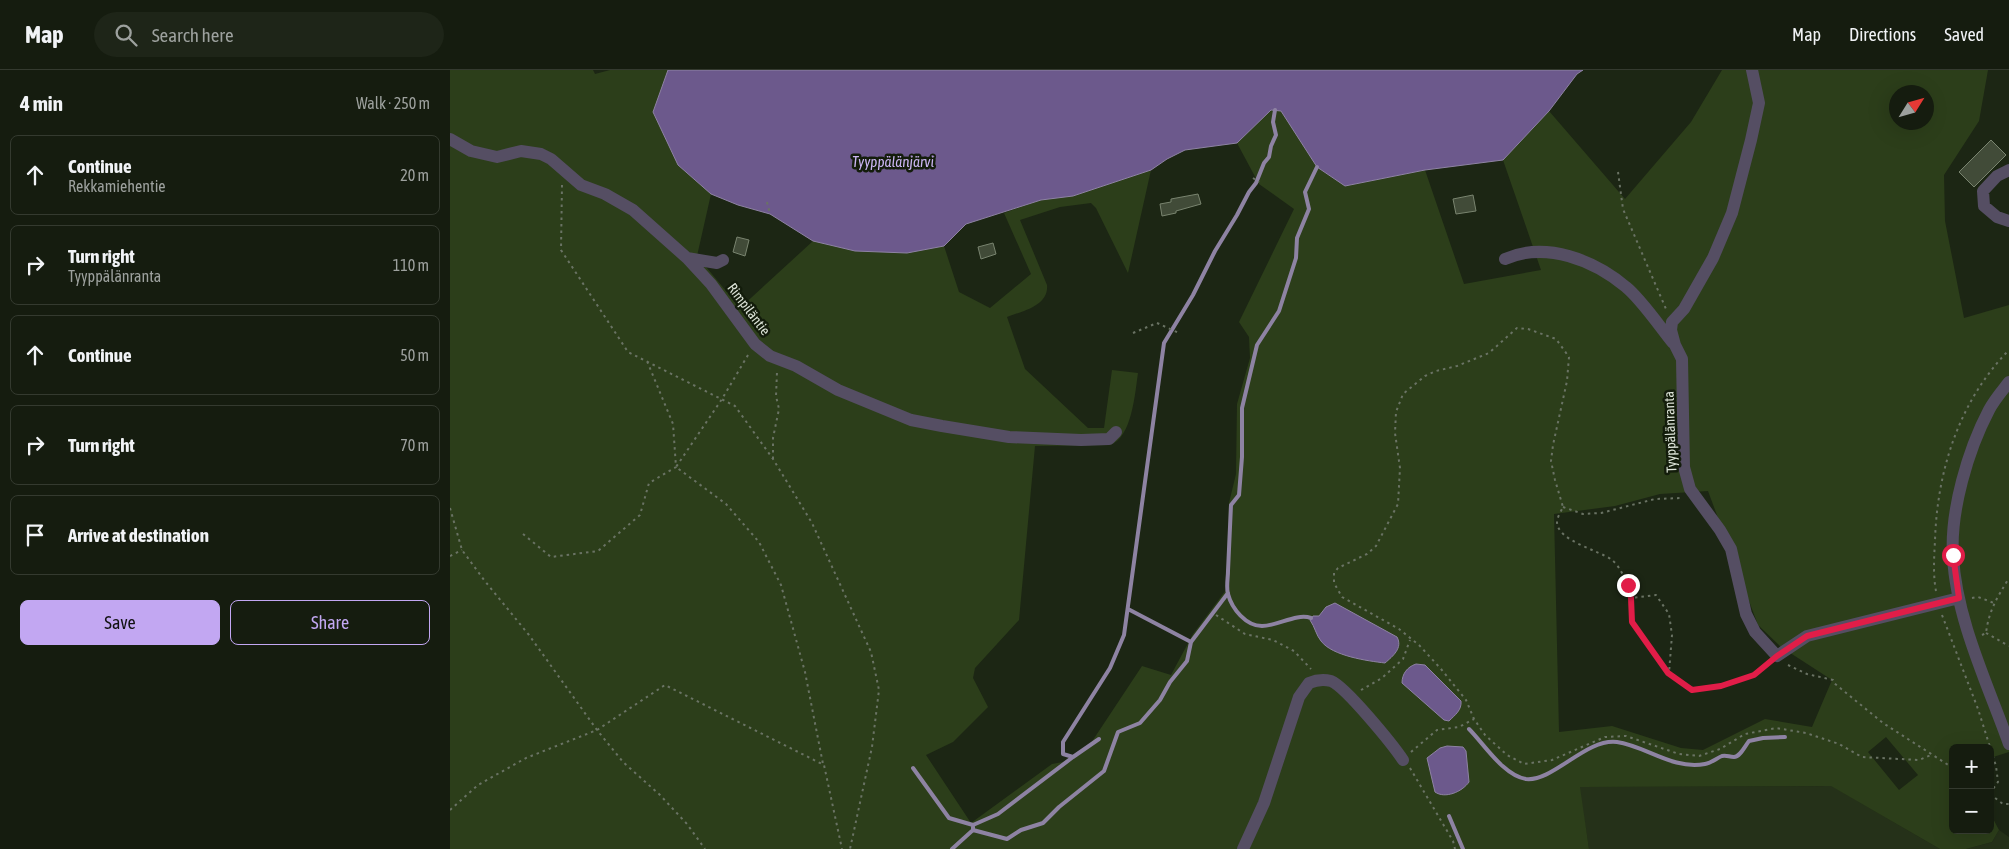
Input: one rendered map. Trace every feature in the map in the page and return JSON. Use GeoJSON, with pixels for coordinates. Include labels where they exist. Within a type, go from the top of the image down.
{"type":"FeatureCollection","features":[{"type":"Feature","properties":{"kind":"street"},"geometry":{"type":"LineString","coordinates":[[1672,322],[1684,309],[1713,258],[1732,213],[1759,103],[1752,70]]}},
{"type":"Feature","properties":{"kind":"street","name":"Rimpiläntie"},"geometry":{"type":"LineString","coordinates":[[450,139],[471,151],[497,156],[521,151],[541,154],[551,159],[581,185],[605,194],[633,210],[686,258],[722,297],[755,344],[770,356],[796,366],[838,390],[919,421],[1009,437],[1081,440],[1109,438],[1116,432]]}},
{"type":"Feature","properties":{"kind":"street"},"geometry":{"type":"LineString","coordinates":[[2009,170],[1997,176],[1983,191],[1984,206],[1996,216],[2009,221]]}},
{"type":"Feature","properties":{"kind":"street"},"geometry":{"type":"LineString","coordinates":[[1505,259],[1514,255],[1541,252],[1567,255],[1594,266],[1627,288],[1675,345]]}},
{"type":"Feature","properties":{"kind":"street"},"geometry":{"type":"LineString","coordinates":[[686,258],[717,263],[723,260]]}},
{"type":"Feature","properties":{"kind":"street","name":"Tyyppälänranta"},"geometry":{"type":"LineString","coordinates":[[1672,322],[1671,330],[1675,345],[1682,359],[1684,467],[1690,489],[1720,530],[1731,549],[1746,614],[1755,632],[1777,656]]}},
{"type":"Feature","properties":{"kind":"street"},"geometry":{"type":"LineString","coordinates":[[2009,382],[1990,409],[1970,452],[1956,507],[1953,555],[1959,598],[1972,641],[2009,744]]}},
{"type":"Feature","properties":{"kind":"street"},"geometry":{"type":"LineString","coordinates":[[1777,656],[1807,636],[1959,598]]}},
{"type":"Feature","properties":{"kind":"street"},"geometry":{"type":"LineString","coordinates":[[1243,849],[1264,803],[1299,697],[1308,683],[1322,679],[1332,682],[1346,691],[1403,760]]}},
{"type":"Feature","properties":{"kind":"path"},"geometry":{"type":"LineString","coordinates":[[563,169],[561,250],[628,352],[735,406],[773,459],[812,523],[871,652],[878,690],[872,747],[850,849]]}},
{"type":"Feature","properties":{"kind":"path"},"geometry":{"type":"LineString","coordinates":[[1618,172],[1623,210],[1672,322]]}},
{"type":"Feature","properties":{"kind":"path"},"geometry":{"type":"LineString","coordinates":[[1253,178],[1259,182]]}},
{"type":"Feature","properties":{"kind":"path"},"geometry":{"type":"LineString","coordinates":[[767,202],[770,214]]}},
{"type":"Feature","properties":{"kind":"path"},"geometry":{"type":"LineString","coordinates":[[1133,333],[1157,323],[1179,332]]}},
{"type":"Feature","properties":{"kind":"path"},"geometry":{"type":"LineString","coordinates":[[1931,755],[1919,760],[1862,757],[1839,744],[1806,733],[1776,728],[1745,734],[1720,749],[1699,756],[1678,754],[1626,736],[1606,737],[1552,760],[1524,764],[1508,755],[1485,735],[1474,719],[1466,700],[1441,668],[1419,645],[1399,629],[1342,598],[1334,583],[1334,573],[1338,568],[1367,554],[1376,546],[1398,504],[1400,468],[1395,433],[1396,412],[1403,394],[1425,376],[1457,366],[1489,352],[1517,328],[1528,329],[1556,339],[1569,357],[1568,381],[1551,461],[1554,480],[1563,507],[1557,518],[1558,525],[1569,540],[1613,561],[1628,585],[1631,598],[1632,622],[1668,673],[1692,690],[1721,686],[1754,675],[1777,656],[1787,664],[1807,674],[1832,680],[1883,723],[1949,766]]}},
{"type":"Feature","properties":{"kind":"path"},"geometry":{"type":"LineString","coordinates":[[523,534],[551,557],[598,551],[640,515],[649,482],[676,467],[722,399],[755,344]]}},
{"type":"Feature","properties":{"kind":"path"},"geometry":{"type":"LineString","coordinates":[[773,459],[773,438],[779,409],[776,396],[778,359]]}},
{"type":"Feature","properties":{"kind":"path"},"geometry":{"type":"LineString","coordinates":[[646,362],[674,424],[676,467]]}},
{"type":"Feature","properties":{"kind":"path"},"geometry":{"type":"LineString","coordinates":[[676,467],[726,504],[759,542],[781,585],[805,672],[842,849]]}},
{"type":"Feature","properties":{"kind":"path"},"geometry":{"type":"LineString","coordinates":[[1563,507],[1583,514],[1601,513],[1655,499],[1695,498]]}},
{"type":"Feature","properties":{"kind":"path"},"geometry":{"type":"LineString","coordinates":[[450,508],[462,550],[528,635],[596,730],[623,762],[660,795],[687,824],[705,849]]}},
{"type":"Feature","properties":{"kind":"path"},"geometry":{"type":"LineString","coordinates":[[450,556],[462,550]]}},
{"type":"Feature","properties":{"kind":"path"},"geometry":{"type":"LineString","coordinates":[[1986,633],[1988,615],[2009,578]]}},
{"type":"Feature","properties":{"kind":"path"},"geometry":{"type":"LineString","coordinates":[[1631,598],[1656,595],[1669,614],[1672,635],[1668,673]]}},
{"type":"Feature","properties":{"kind":"path"},"geometry":{"type":"LineString","coordinates":[[1959,598],[1978,598],[1994,603]]}},
{"type":"Feature","properties":{"kind":"path"},"geometry":{"type":"LineString","coordinates":[[1216,615],[1245,634],[1272,640],[1294,652],[1322,679]]}},
{"type":"Feature","properties":{"kind":"path"},"geometry":{"type":"LineString","coordinates":[[1972,641],[1986,633]]}},
{"type":"Feature","properties":{"kind":"path"},"geometry":{"type":"LineString","coordinates":[[1986,633],[2009,646]]}},
{"type":"Feature","properties":{"kind":"path"},"geometry":{"type":"LineString","coordinates":[[1346,691],[1361,690],[1382,678],[1403,659],[1410,639]]}},
{"type":"Feature","properties":{"kind":"path"},"geometry":{"type":"LineString","coordinates":[[450,810],[478,785],[526,758],[596,730],[665,685],[824,765]]}},
{"type":"Feature","properties":{"kind":"path"},"geometry":{"type":"LineString","coordinates":[[1455,849],[1453,841],[1415,774],[1403,760],[1418,744],[1437,730],[1459,727],[1474,719]]}},
{"type":"Feature","properties":{"kind":"path"},"geometry":{"type":"LineString","coordinates":[[1994,797],[2003,804],[2009,804]]}},
{"type":"Feature","properties":{"kind":"path"},"geometry":{"type":"LineString","coordinates":[[701,849],[702,845]]}},
{"type":"Feature","properties":{"kind":"shaded area"},"geometry":{"type":"Polygon","coordinates":[[[450,70],[593,70],[595,74],[610,70],[668,70],[654,112],[678,165],[711,194],[697,256],[740,308],[813,241],[855,251],[907,253],[944,246],[959,292],[990,308],[1031,274],[1004,213],[1041,200],[1073,196],[1151,170],[1128,273],[1096,208],[1091,203],[1060,207],[1020,220],[1047,285],[1044,298],[1039,303],[1027,310],[1007,317],[1025,369],[1088,428],[1104,428],[1112,370],[1138,373],[1134,403],[1128,424],[1117,441],[1110,445],[1035,446],[1019,620],[975,668],[973,678],[988,707],[953,742],[926,755],[971,823],[1052,764],[1063,762],[1091,743],[1142,666],[1171,675],[1193,634],[1226,590],[1229,503],[1236,474],[1237,404],[1250,358],[1249,337],[1239,322],[1294,209],[1259,184],[1237,143],[1271,110],[1281,110],[1317,167],[1345,186],[1425,170],[1464,284],[1541,270],[1503,160],[1549,111],[1625,199],[1691,122],[1722,70],[1988,70],[1979,121],[1944,175],[1945,221],[1964,318],[2009,305],[2009,752],[1994,757],[1994,744],[1949,744],[1949,834],[1994,834],[1994,821],[1999,830],[1992,842],[1966,849],[1940,849],[1831,786],[1580,787],[1589,849],[450,849],[450,70]],[[1708,491],[1660,494],[1615,506],[1554,514],[1559,732],[1612,726],[1681,748],[1703,750],[1765,719],[1812,727],[1832,680],[1781,647],[1758,625],[1708,491]],[[1326,607],[1314,626],[1322,643],[1358,659],[1326,607]],[[1886,737],[1868,752],[1899,790],[1918,775],[1886,737]]]}},
{"type":"Feature","properties":{"kind":"shaded area"},"geometry":{"type":"Polygon","coordinates":[[[1832,786],[1940,849],[1589,849],[1579,787],[1832,786]]]}},
{"type":"Feature","properties":{"kind":"shaded area"},"geometry":{"type":"Polygon","coordinates":[[[1999,830],[2009,837],[2009,849],[1966,849],[1992,842],[1999,830]]]}},
{"type":"Feature","properties":{"kind":"water","name":"Tyyppälänjärvi"},"geometry":{"type":"Polygon","coordinates":[[[668,70],[1583,70],[1577,74],[1549,111],[1503,160],[1425,170],[1345,186],[1317,167],[1281,111],[1271,110],[1237,143],[1185,150],[1151,170],[1073,196],[1041,200],[966,224],[944,246],[907,253],[855,251],[813,241],[770,214],[738,205],[711,194],[678,165],[653,112],[668,70]]]}},
{"type":"Feature","properties":{"kind":"water"},"geometry":{"type":"Polygon","coordinates":[[[1335,603],[1397,637],[1399,645],[1394,655],[1385,663],[1369,661],[1342,654],[1326,646],[1319,639],[1310,620],[1313,616],[1319,616],[1326,607],[1335,603]]]}},
{"type":"Feature","properties":{"kind":"water"},"geometry":{"type":"Polygon","coordinates":[[[1416,664],[1425,665],[1461,701],[1459,710],[1449,721],[1444,720],[1402,683],[1406,671],[1416,664]]]}},
{"type":"Feature","properties":{"kind":"water"},"geometry":{"type":"Polygon","coordinates":[[[1447,746],[1463,747],[1466,751],[1469,782],[1462,789],[1444,795],[1435,792],[1427,758],[1440,748],[1447,746]]]}},
{"type":"Feature","properties":{"kind":"building"},"geometry":{"type":"Polygon","coordinates":[[[1991,140],[2006,155],[1974,187],[1959,172],[1991,140]]]}},
{"type":"Feature","properties":{"kind":"building"},"geometry":{"type":"Polygon","coordinates":[[[1198,194],[1201,204],[1162,216],[1160,204],[1171,202],[1171,199],[1198,194]]]}},
{"type":"Feature","properties":{"kind":"building"},"geometry":{"type":"Polygon","coordinates":[[[1473,195],[1476,211],[1456,214],[1453,199],[1473,195]]]}},
{"type":"Feature","properties":{"kind":"building"},"geometry":{"type":"Polygon","coordinates":[[[737,237],[749,240],[745,256],[733,252],[737,237]]]}},
{"type":"Feature","properties":{"kind":"building"},"geometry":{"type":"Polygon","coordinates":[[[993,243],[996,254],[981,259],[978,247],[993,243]]]}},
{"type":"Feature","properties":{"kind":"waterway"},"geometry":{"type":"LineString","coordinates":[[952,849],[973,830],[973,825],[998,814],[1073,757],[1063,754],[1063,742],[1110,668],[1124,635],[1164,343],[1193,295],[1215,251],[1256,183],[1264,163],[1269,157],[1276,135],[1273,122],[1275,110]]}},
{"type":"Feature","properties":{"kind":"waterway"},"geometry":{"type":"LineString","coordinates":[[1311,618],[1299,617],[1274,624],[1256,625],[1245,620],[1236,611],[1230,600],[1227,585],[1231,505],[1239,495],[1242,457],[1242,408],[1257,345],[1279,311],[1296,258],[1297,238],[1309,209],[1305,192],[1317,167]]}},
{"type":"Feature","properties":{"kind":"waterway"},"geometry":{"type":"LineString","coordinates":[[1128,609],[1191,642],[1228,593]]}},
{"type":"Feature","properties":{"kind":"waterway"},"geometry":{"type":"LineString","coordinates":[[973,830],[1007,839],[1021,830],[1043,823],[1059,807],[1104,771],[1118,732],[1140,723],[1160,700],[1170,682],[1187,661],[1191,642]]}},
{"type":"Feature","properties":{"kind":"waterway"},"geometry":{"type":"LineString","coordinates":[[1469,729],[1502,766],[1518,777],[1526,779],[1547,774],[1582,753],[1605,743],[1617,742],[1628,744],[1670,761],[1693,765],[1707,763],[1722,756],[1736,757],[1749,741],[1785,737]]}},
{"type":"Feature","properties":{"kind":"waterway"},"geometry":{"type":"LineString","coordinates":[[1073,757],[1099,739]]}},
{"type":"Feature","properties":{"kind":"waterway"},"geometry":{"type":"LineString","coordinates":[[913,768],[949,818],[973,825]]}},
{"type":"Feature","properties":{"kind":"waterway"},"geometry":{"type":"LineString","coordinates":[[1449,816],[1463,849]]}},
{"type":"Feature","properties":{"kind":"route"},"geometry":{"type":"LineString","coordinates":[[1628,585],[1631,598],[1632,622],[1668,673],[1692,690],[1721,686],[1754,675],[1777,656],[1807,636],[1959,598],[1953,555]]}}]}
